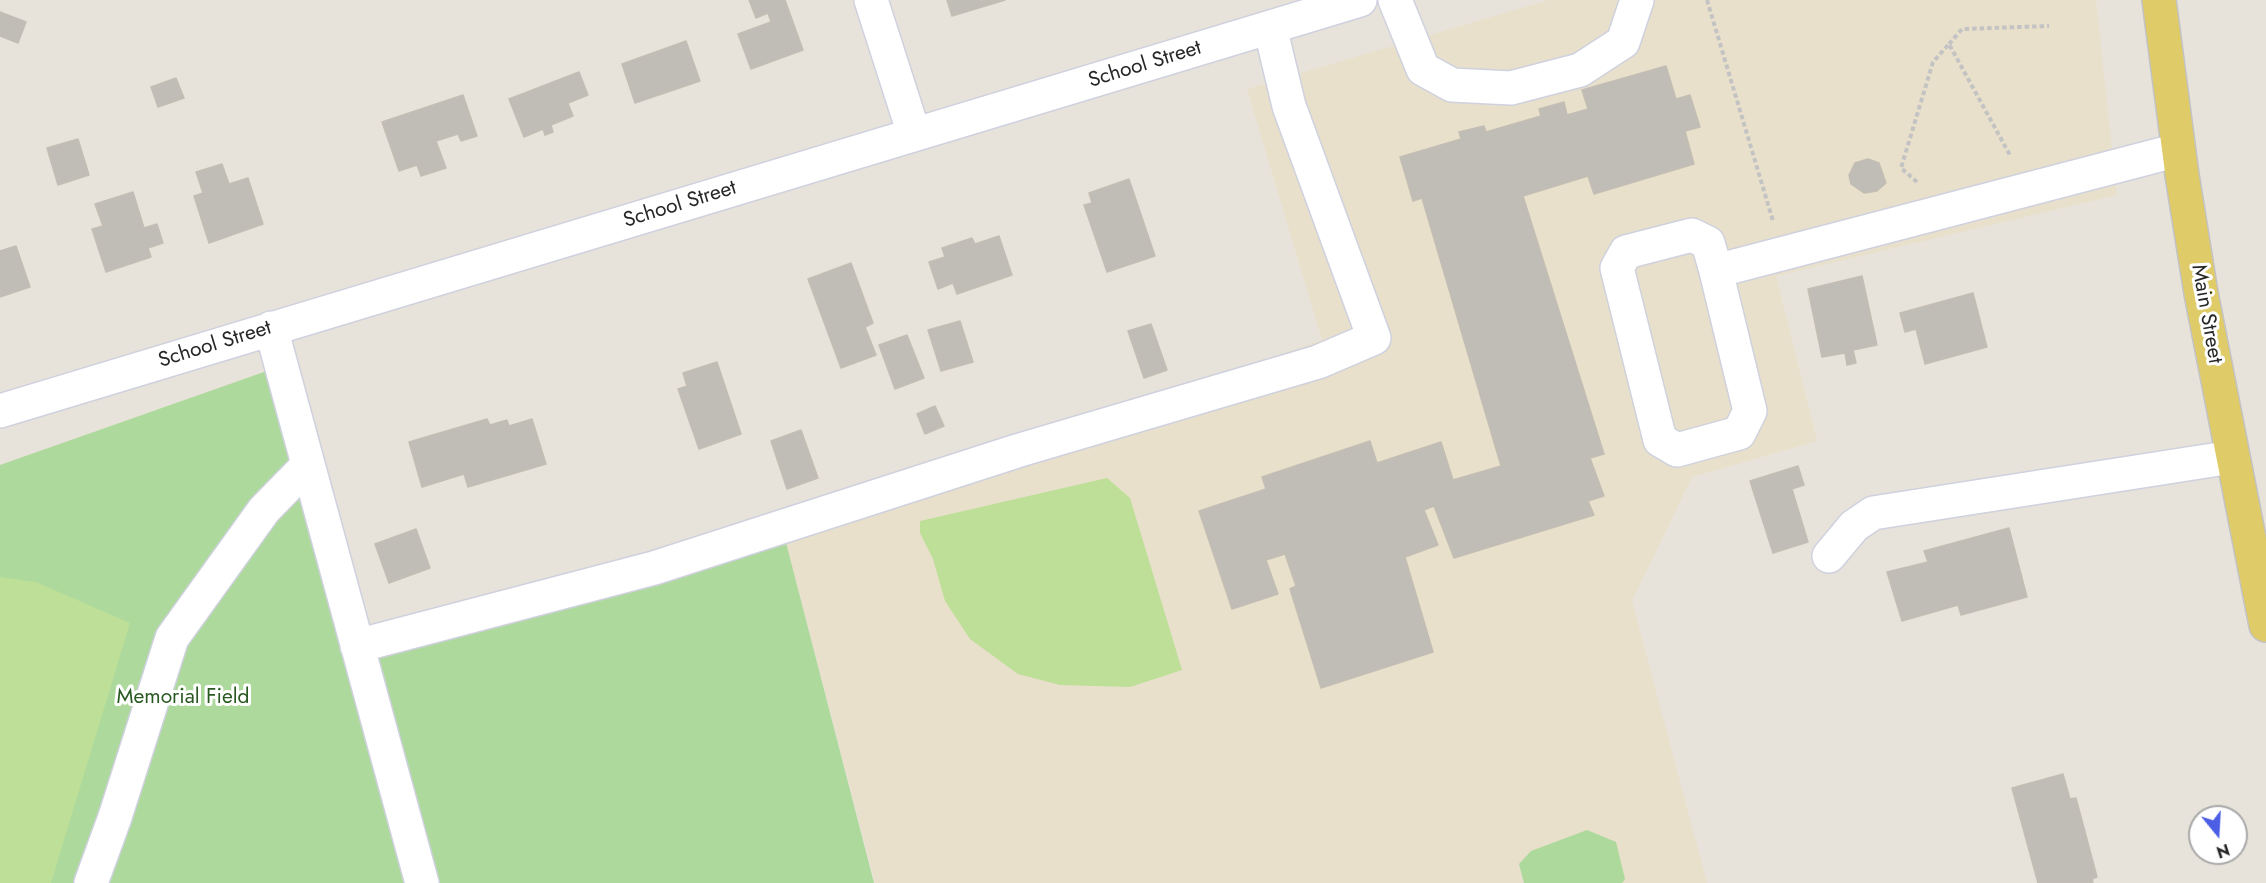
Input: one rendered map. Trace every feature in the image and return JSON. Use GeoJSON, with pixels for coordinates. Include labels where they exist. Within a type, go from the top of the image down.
{"type":"FeatureCollection","features":[{"type":"Feature","properties":{"kind":"main road","name":"Main Street"},"geometry":{"type":"LineString","coordinates":[[2159,0],[2178,150],[2201,293],[2266,625]]}},
{"type":"Feature","properties":{"kind":"street"},"geometry":{"type":"LineString","coordinates":[[871,0],[914,134]]}},
{"type":"Feature","properties":{"kind":"street","name":"School Street"},"geometry":{"type":"LineString","coordinates":[[0,411],[1360,0]]}},
{"type":"Feature","properties":{"kind":"street"},"geometry":{"type":"LineString","coordinates":[[1395,0],[1423,69],[1452,85],[1511,88],[1580,70],[1623,42],[1637,0]]}},
{"type":"Feature","properties":{"kind":"street"},"geometry":{"type":"LineString","coordinates":[[357,646],[654,568],[1020,450],[1318,362],[1374,338],[1289,106],[1270,27]]}},
{"type":"Feature","properties":{"kind":"street"},"geometry":{"type":"LineString","coordinates":[[1716,271],[2178,150]]}},
{"type":"Feature","properties":{"kind":"street"},"geometry":{"type":"LineString","coordinates":[[1692,235],[1708,243],[1716,271],[1750,411],[1739,433],[1677,450],[1660,440],[1617,268],[1626,252],[1692,235]]}},
{"type":"Feature","properties":{"kind":"street"},"geometry":{"type":"LineString","coordinates":[[271,328],[422,883]]}},
{"type":"Feature","properties":{"kind":"street"},"geometry":{"type":"LineString","coordinates":[[1829,556],[1854,526],[1873,513],[2232,457]]}},
{"type":"Feature","properties":{"kind":"street"},"geometry":{"type":"LineString","coordinates":[[91,883],[115,817],[172,638],[264,510],[308,465]]}},
{"type":"Feature","properties":{"kind":"path"},"geometry":{"type":"LineString","coordinates":[[1707,0],[1783,254]]}},
{"type":"Feature","properties":{"kind":"path"},"geometry":{"type":"LineString","coordinates":[[1948,210],[1901,168],[1933,62],[1962,28],[2049,26]]}},
{"type":"Feature","properties":{"kind":"path"},"geometry":{"type":"LineString","coordinates":[[1949,44],[2029,190]]}},
{"type":"Feature","properties":{"kind":"shaded area"},"geometry":{"type":"Polygon","coordinates":[[[1549,0],[2096,0],[2117,195],[1776,276],[1817,441],[1692,477],[1632,601],[1707,883],[875,883],[782,527],[1322,340],[1247,89],[1549,0]]]}},
{"type":"Feature","properties":{"kind":"green space","name":"Memorial Field"},"geometry":{"type":"Polygon","coordinates":[[[281,366],[358,646],[782,527],[874,883],[0,883],[0,465],[281,366]]]}},
{"type":"Feature","properties":{"kind":"green space"},"geometry":{"type":"Polygon","coordinates":[[[1107,478],[1130,498],[1182,670],[1130,687],[1060,685],[1018,674],[970,639],[945,601],[933,559],[920,533],[920,521],[1107,478]]]}},
{"type":"Feature","properties":{"kind":"green space"},"geometry":{"type":"Polygon","coordinates":[[[0,577],[36,582],[130,623],[51,883],[0,883],[0,577]]]}},
{"type":"Feature","properties":{"kind":"green space"},"geometry":{"type":"Polygon","coordinates":[[[1587,830],[1616,842],[1625,879],[1622,883],[1524,883],[1519,864],[1531,851],[1587,830]]]}},
{"type":"Feature","properties":{"kind":"building"},"geometry":{"type":"Polygon","coordinates":[[[749,0],[785,0],[803,50],[751,69],[738,34],[771,22],[768,13],[756,18],[749,0]]]}},
{"type":"Feature","properties":{"kind":"building"},"geometry":{"type":"Polygon","coordinates":[[[947,0],[1005,0],[952,16],[947,0]]]}},
{"type":"Feature","properties":{"kind":"building"},"geometry":{"type":"Polygon","coordinates":[[[0,12],[26,22],[18,43],[0,36],[0,12]]]}},
{"type":"Feature","properties":{"kind":"building"},"geometry":{"type":"Polygon","coordinates":[[[686,41],[700,81],[635,103],[622,64],[686,41]]]}},
{"type":"Feature","properties":{"kind":"building"},"geometry":{"type":"Polygon","coordinates":[[[1666,66],[1676,99],[1690,95],[1700,127],[1685,131],[1694,164],[1594,194],[1588,176],[1523,196],[1604,454],[1590,458],[1604,496],[1588,501],[1594,515],[1454,558],[1434,506],[1424,510],[1438,545],[1405,557],[1433,652],[1321,688],[1290,589],[1296,586],[1285,554],[1266,560],[1278,594],[1232,609],[1199,511],[1266,489],[1262,477],[1370,441],[1377,463],[1441,442],[1453,480],[1501,466],[1422,198],[1413,201],[1400,157],[1461,139],[1459,132],[1484,126],[1486,132],[1541,116],[1539,109],[1564,102],[1567,115],[1588,109],[1582,90],[1666,66]]]}},
{"type":"Feature","properties":{"kind":"building"},"geometry":{"type":"Polygon","coordinates":[[[579,72],[588,95],[568,103],[573,116],[551,125],[553,132],[545,135],[543,129],[524,137],[509,99],[579,72]]]}},
{"type":"Feature","properties":{"kind":"building"},"geometry":{"type":"Polygon","coordinates":[[[176,78],[184,98],[158,107],[151,87],[176,78]]]}},
{"type":"Feature","properties":{"kind":"building"},"geometry":{"type":"Polygon","coordinates":[[[463,95],[477,136],[461,141],[458,134],[436,141],[446,168],[421,176],[417,165],[399,171],[382,122],[463,95]]]}},
{"type":"Feature","properties":{"kind":"building"},"geometry":{"type":"Polygon","coordinates":[[[78,139],[89,175],[58,185],[47,148],[78,139]]]}},
{"type":"Feature","properties":{"kind":"building"},"geometry":{"type":"Polygon","coordinates":[[[1868,159],[1879,163],[1886,183],[1877,191],[1864,193],[1851,184],[1849,175],[1855,163],[1868,159]]]}},
{"type":"Feature","properties":{"kind":"building"},"geometry":{"type":"Polygon","coordinates":[[[222,164],[229,184],[248,178],[263,224],[209,243],[194,196],[203,193],[196,172],[222,164]]]}},
{"type":"Feature","properties":{"kind":"building"},"geometry":{"type":"Polygon","coordinates":[[[1129,179],[1155,256],[1107,272],[1084,205],[1092,203],[1089,193],[1129,179]]]}},
{"type":"Feature","properties":{"kind":"building"},"geometry":{"type":"Polygon","coordinates":[[[133,192],[144,228],[157,224],[163,243],[148,248],[151,257],[106,272],[92,229],[103,226],[95,204],[133,192]]]}},
{"type":"Feature","properties":{"kind":"building"},"geometry":{"type":"Polygon","coordinates":[[[999,236],[1012,275],[957,294],[953,283],[938,289],[929,262],[945,257],[942,248],[972,238],[975,244],[999,236]]]}},
{"type":"Feature","properties":{"kind":"building"},"geometry":{"type":"Polygon","coordinates":[[[16,246],[30,287],[0,297],[0,251],[16,246]]]}},
{"type":"Feature","properties":{"kind":"building"},"geometry":{"type":"Polygon","coordinates":[[[851,263],[873,323],[865,327],[876,355],[841,368],[808,279],[851,263]]]}},
{"type":"Feature","properties":{"kind":"building"},"geometry":{"type":"Polygon","coordinates":[[[1862,276],[1877,345],[1853,350],[1856,363],[1847,365],[1845,353],[1822,357],[1808,289],[1862,276]]]}},
{"type":"Feature","properties":{"kind":"building"},"geometry":{"type":"Polygon","coordinates":[[[1973,293],[1987,347],[1925,364],[1916,329],[1905,332],[1900,313],[1973,293]]]}},
{"type":"Feature","properties":{"kind":"building"},"geometry":{"type":"Polygon","coordinates":[[[960,321],[973,362],[941,371],[928,330],[960,321]]]}},
{"type":"Feature","properties":{"kind":"building"},"geometry":{"type":"Polygon","coordinates":[[[1151,324],[1167,370],[1144,378],[1128,331],[1151,324]]]}},
{"type":"Feature","properties":{"kind":"building"},"geometry":{"type":"Polygon","coordinates":[[[907,335],[924,378],[895,389],[879,345],[907,335]]]}},
{"type":"Feature","properties":{"kind":"building"},"geometry":{"type":"Polygon","coordinates":[[[717,362],[741,434],[699,449],[678,389],[687,386],[683,373],[717,362]]]}},
{"type":"Feature","properties":{"kind":"building"},"geometry":{"type":"Polygon","coordinates":[[[935,406],[944,426],[925,434],[917,414],[935,406]]]}},
{"type":"Feature","properties":{"kind":"building"},"geometry":{"type":"Polygon","coordinates":[[[487,419],[490,425],[507,420],[509,426],[532,419],[546,464],[468,487],[464,474],[422,487],[409,442],[487,419]]]}},
{"type":"Feature","properties":{"kind":"building"},"geometry":{"type":"Polygon","coordinates":[[[801,430],[818,478],[787,489],[771,441],[801,430]]]}},
{"type":"Feature","properties":{"kind":"building"},"geometry":{"type":"Polygon","coordinates":[[[1798,466],[1804,485],[1792,489],[1808,542],[1773,553],[1750,481],[1798,466]]]}},
{"type":"Feature","properties":{"kind":"building"},"geometry":{"type":"Polygon","coordinates":[[[2009,528],[2027,597],[1961,615],[1958,605],[1902,621],[1887,572],[1928,562],[1924,551],[2009,528]]]}},
{"type":"Feature","properties":{"kind":"building"},"geometry":{"type":"Polygon","coordinates":[[[416,529],[430,568],[389,583],[375,544],[416,529]]]}},
{"type":"Feature","properties":{"kind":"building"},"geometry":{"type":"Polygon","coordinates":[[[2063,774],[2070,799],[2076,798],[2097,877],[2092,879],[2093,883],[2038,883],[2012,788],[2063,774]]]}}]}
